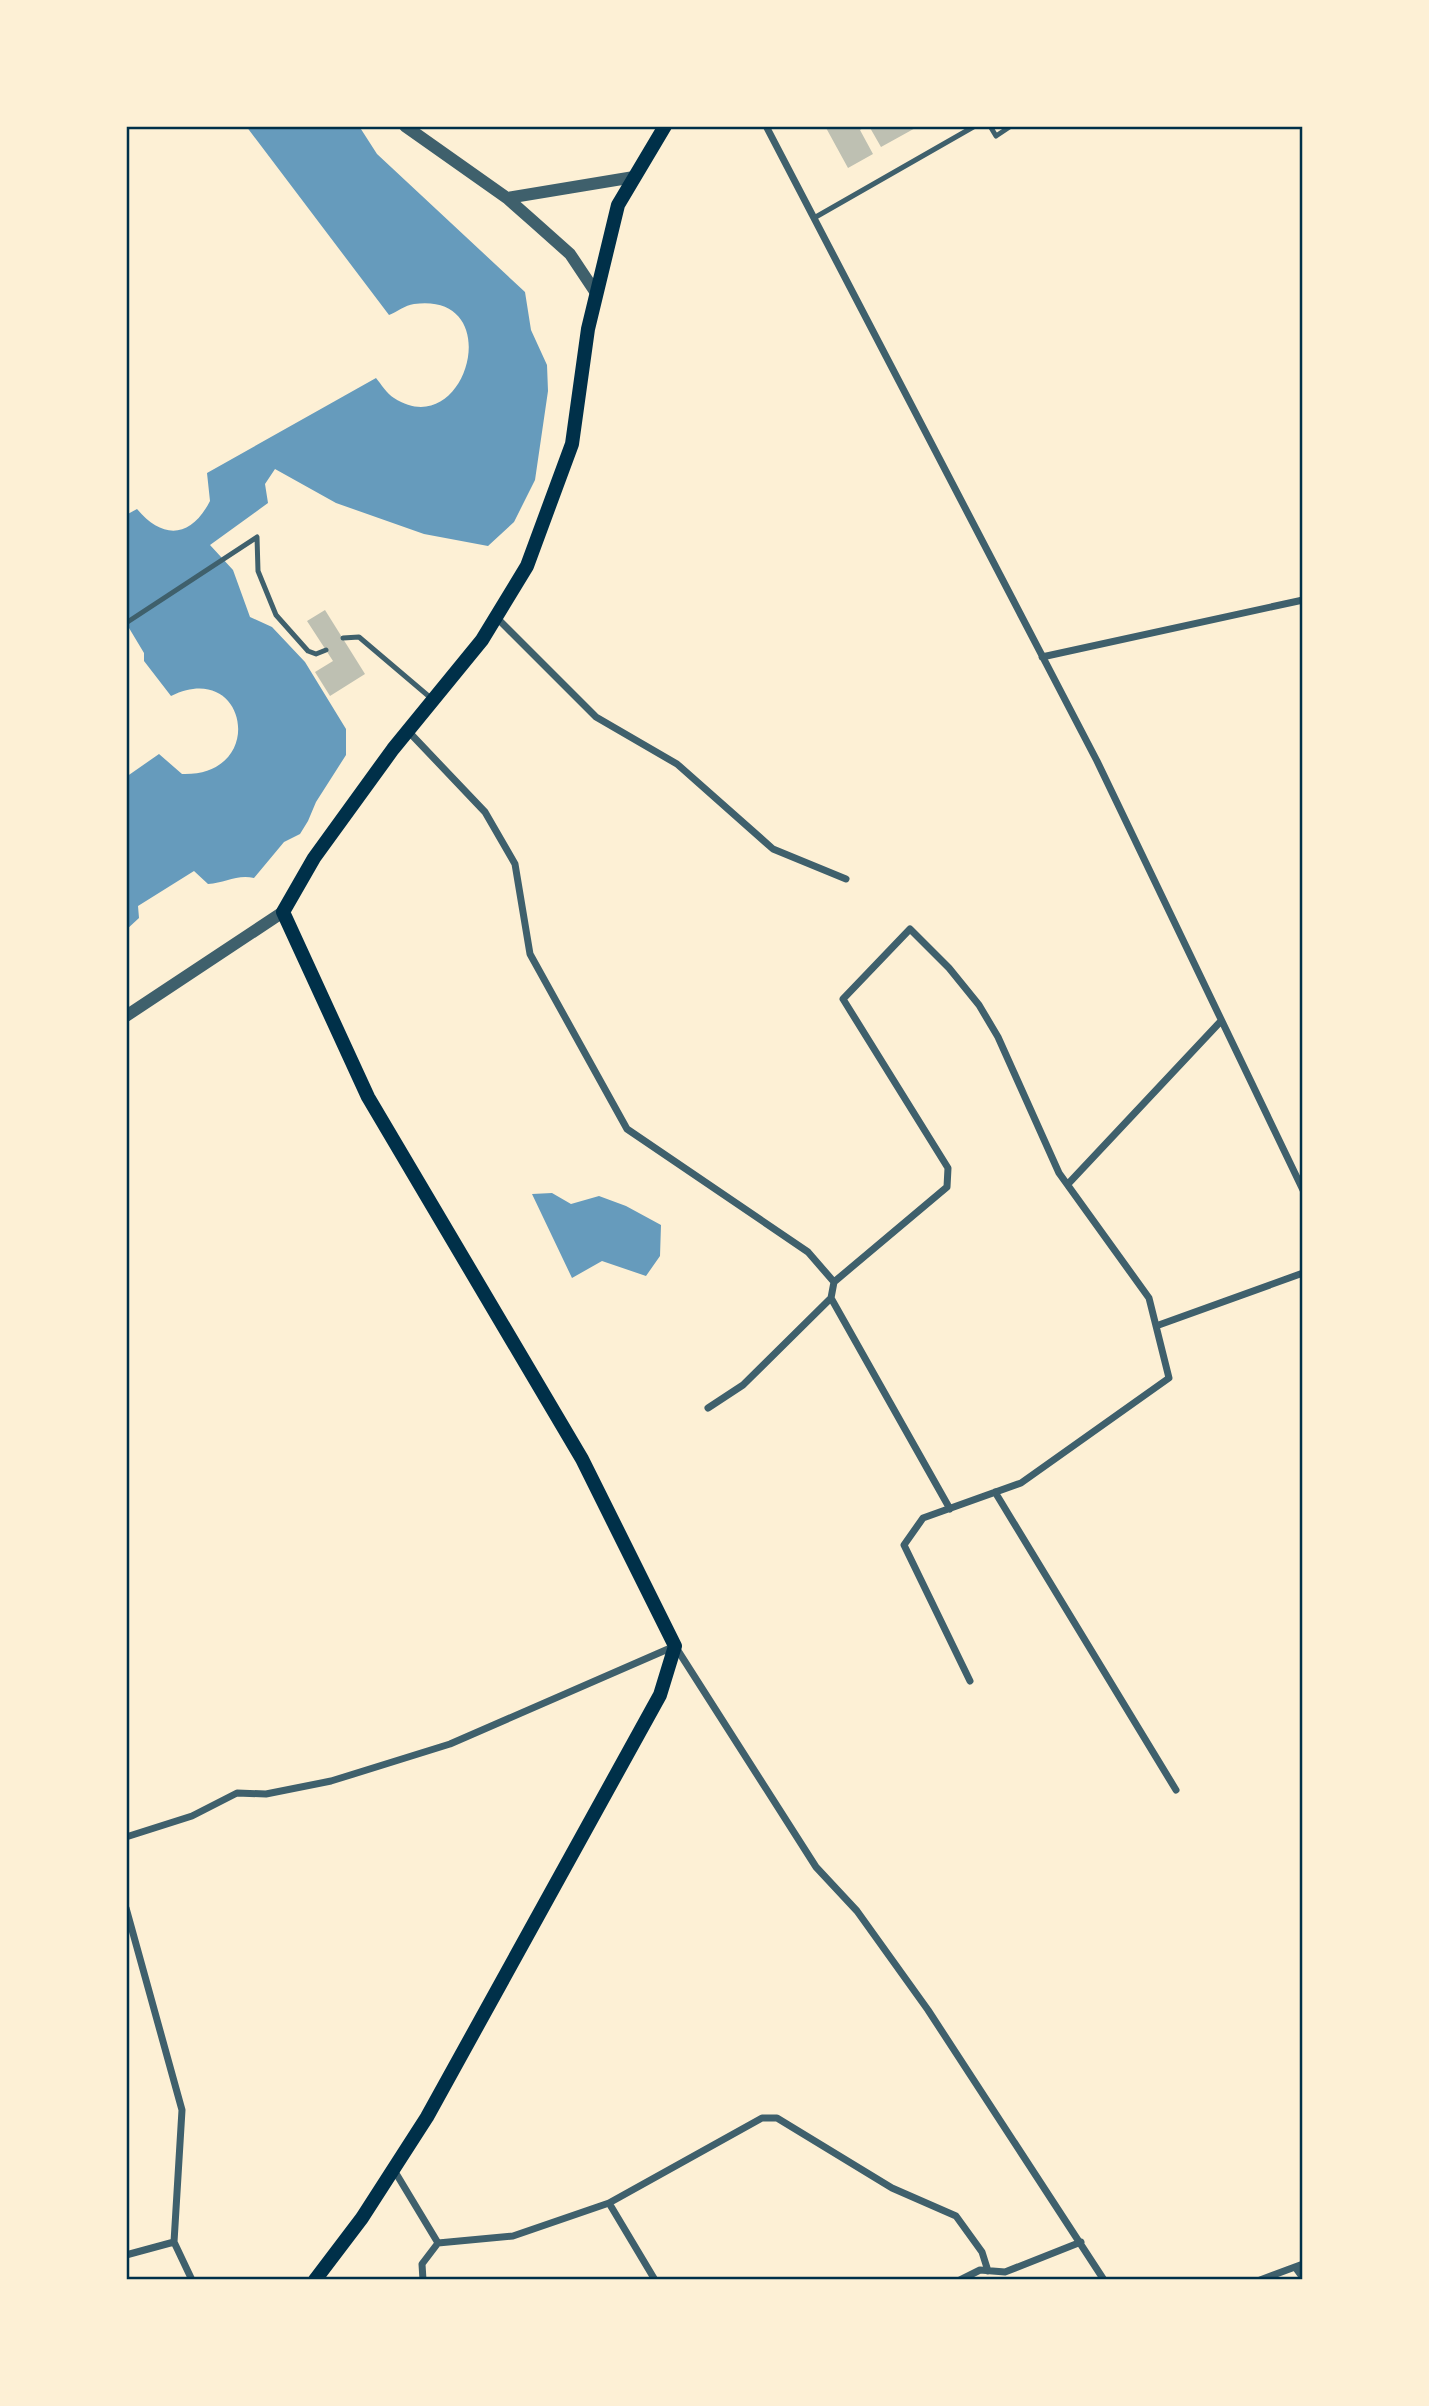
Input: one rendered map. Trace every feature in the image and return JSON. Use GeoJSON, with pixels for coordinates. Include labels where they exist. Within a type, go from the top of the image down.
{"type":"FeatureCollection","features":[{"type":"Feature","properties":{"kind":"main road"},"geometry":{"type":"LineString","coordinates":[[315,2280],[362,2218],[427,2117],[660,1695],[675,1646],[583,1459],[368,1097],[283,912],[314,858],[408,731],[482,640],[527,566],[572,444],[588,329],[618,205],[665,126]]}},
{"type":"Feature","properties":{"kind":"street"},"geometry":{"type":"LineString","coordinates":[[405,126],[507,198],[570,254],[597,293]]}},
{"type":"Feature","properties":{"kind":"street"},"geometry":{"type":"LineString","coordinates":[[766,126],[1097,761],[1303,1190]]}},
{"type":"Feature","properties":{"kind":"street"},"geometry":{"type":"LineString","coordinates":[[507,198],[634,177]]}},
{"type":"Feature","properties":{"kind":"street"},"geometry":{"type":"LineString","coordinates":[[1042,657],[1303,600]]}},
{"type":"Feature","properties":{"kind":"street"},"geometry":{"type":"LineString","coordinates":[[496,617],[596,717],[677,764],[773,849],[846,879]]}},
{"type":"Feature","properties":{"kind":"street"},"geometry":{"type":"LineString","coordinates":[[408,731],[485,812],[515,864],[530,954],[627,1129],[808,1252],[834,1282]]}},
{"type":"Feature","properties":{"kind":"street"},"geometry":{"type":"LineString","coordinates":[[126,1016],[283,912]]}},
{"type":"Feature","properties":{"kind":"street"},"geometry":{"type":"LineString","coordinates":[[708,1408],[743,1385],[831,1298],[834,1282],[947,1187],[948,1168],[843,999],[909,929],[949,968],[979,1004],[998,1037],[1059,1173],[1149,1298],[1169,1378],[1021,1483],[923,1518],[904,1545],[970,1681]]}},
{"type":"Feature","properties":{"kind":"street"},"geometry":{"type":"LineString","coordinates":[[1068,1184],[1221,1021]]}},
{"type":"Feature","properties":{"kind":"street"},"geometry":{"type":"LineString","coordinates":[[1156,1326],[1303,1273]]}},
{"type":"Feature","properties":{"kind":"street"},"geometry":{"type":"LineString","coordinates":[[831,1298],[950,1509]]}},
{"type":"Feature","properties":{"kind":"street"},"geometry":{"type":"LineString","coordinates":[[995,1492],[1176,1790]]}},
{"type":"Feature","properties":{"kind":"street"},"geometry":{"type":"LineString","coordinates":[[126,1837],[192,1816],[237,1793],[266,1794],[331,1781],[450,1744],[675,1646],[816,1867],[857,1911],[928,2010],[1104,2280]]}},
{"type":"Feature","properties":{"kind":"street"},"geometry":{"type":"LineString","coordinates":[[126,1908],[182,2110],[174,2242],[192,2280]]}},
{"type":"Feature","properties":{"kind":"street"},"geometry":{"type":"LineString","coordinates":[[423,2280],[422,2264],[438,2243],[513,2236],[609,2203],[762,2118],[777,2118],[892,2188],[956,2216],[982,2252],[988,2271]]}},
{"type":"Feature","properties":{"kind":"street"},"geometry":{"type":"LineString","coordinates":[[394,2170],[438,2243]]}},
{"type":"Feature","properties":{"kind":"street"},"geometry":{"type":"LineString","coordinates":[[609,2203],[655,2280]]}},
{"type":"Feature","properties":{"kind":"street"},"geometry":{"type":"LineString","coordinates":[[126,2255],[174,2242]]}},
{"type":"Feature","properties":{"kind":"street"},"geometry":{"type":"LineString","coordinates":[[960,2280],[980,2270],[1005,2272],[1081,2242]]}},
{"type":"Feature","properties":{"kind":"street"},"geometry":{"type":"LineString","coordinates":[[1260,2280],[1299,2266],[1303,2278]]}},
{"type":"Feature","properties":{"kind":"lane"},"geometry":{"type":"LineString","coordinates":[[814,218],[975,126]]}},
{"type":"Feature","properties":{"kind":"lane"},"geometry":{"type":"LineString","coordinates":[[990,126],[996,136],[1011,126]]}},
{"type":"Feature","properties":{"kind":"lane"},"geometry":{"type":"LineString","coordinates":[[126,623],[257,537],[258,571],[276,615],[308,651],[316,654],[326,650]]}},
{"type":"Feature","properties":{"kind":"lane"},"geometry":{"type":"LineString","coordinates":[[343,638],[359,637],[433,700]]}},
{"type":"Feature","properties":{"kind":"water"},"geometry":{"type":"Polygon","coordinates":[[[246,126],[359,126],[377,154],[525,292],[531,330],[547,365],[548,391],[535,480],[514,522],[488,546],[424,534],[336,503],[275,469],[265,484],[268,503],[210,545],[233,570],[250,617],[272,627],[305,662],[346,729],[346,755],[316,802],[300,834],[284,842],[254,878],[242,877],[208,884],[194,871],[138,906],[139,918],[126,930],[126,777],[159,754],[182,774],[209,770],[227,758],[237,741],[238,722],[231,705],[217,693],[197,689],[171,696],[144,661],[144,653],[126,623],[126,515],[137,509],[157,526],[167,530],[185,528],[194,522],[210,501],[207,473],[376,378],[394,398],[419,407],[441,401],[457,385],[467,364],[468,340],[461,320],[443,306],[414,304],[389,315],[246,126]]]}},
{"type":"Feature","properties":{"kind":"water"},"geometry":{"type":"Polygon","coordinates":[[[552,1193],[571,1204],[599,1196],[626,1206],[661,1225],[660,1256],[646,1276],[602,1261],[572,1278],[532,1194],[552,1193]]]}},
{"type":"Feature","properties":{"kind":"building"},"geometry":{"type":"Polygon","coordinates":[[[825,126],[866,126],[860,130],[873,154],[848,168],[825,126]]]}},
{"type":"Feature","properties":{"kind":"building"},"geometry":{"type":"Polygon","coordinates":[[[869,126],[919,126],[881,147],[869,126]]]}},
{"type":"Feature","properties":{"kind":"building"},"geometry":{"type":"Polygon","coordinates":[[[325,610],[365,674],[330,696],[315,672],[333,661],[307,621],[325,610]]]}}]}
